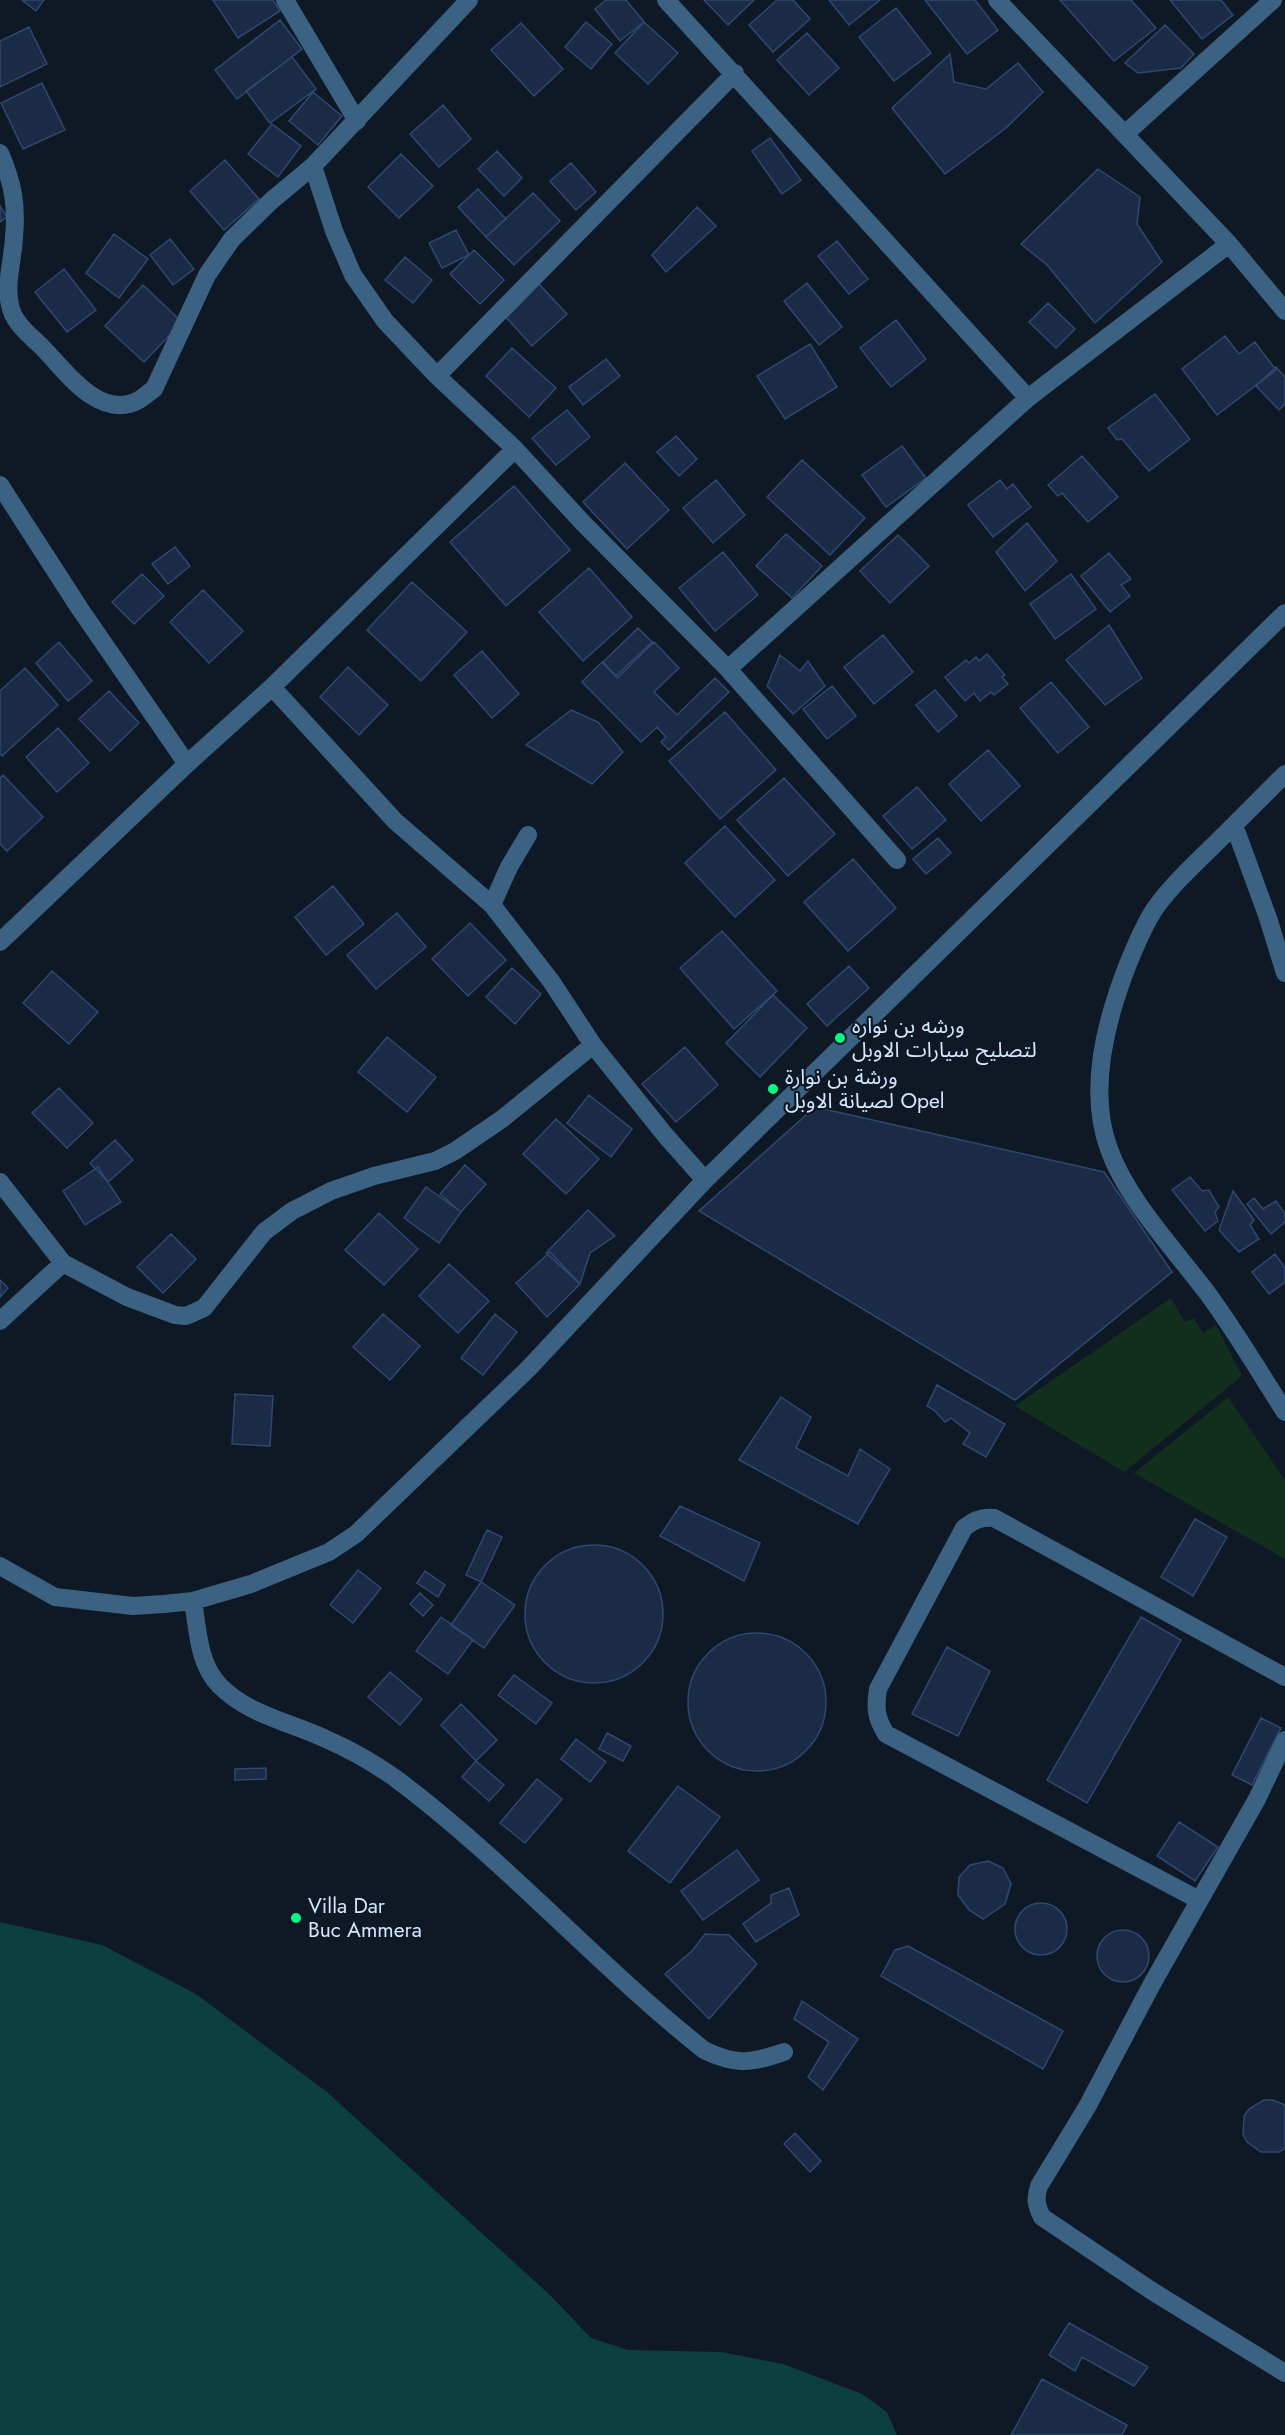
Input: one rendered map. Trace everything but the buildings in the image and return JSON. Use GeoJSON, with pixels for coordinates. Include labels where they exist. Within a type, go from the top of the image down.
{"type":"FeatureCollection","features":[{"type":"Feature","properties":{"kind":"street"},"geometry":{"type":"LineString","coordinates":[[285,0],[357,121]]}},
{"type":"Feature","properties":{"kind":"street"},"geometry":{"type":"LineString","coordinates":[[0,153],[11,178],[14,197],[14,236],[8,291],[10,308],[18,322],[84,392],[100,400],[122,404],[139,400],[154,389],[207,275],[232,239],[271,201],[313,166],[469,0]]}},
{"type":"Feature","properties":{"kind":"street"},"geometry":{"type":"LineString","coordinates":[[666,0],[1028,398]]}},
{"type":"Feature","properties":{"kind":"street"},"geometry":{"type":"LineString","coordinates":[[997,0],[1229,244],[1285,311]]}},
{"type":"Feature","properties":{"kind":"street"},"geometry":{"type":"LineString","coordinates":[[1125,134],[1273,0]]}},
{"type":"Feature","properties":{"kind":"street"},"geometry":{"type":"LineString","coordinates":[[437,376],[735,74]]}},
{"type":"Feature","properties":{"kind":"street"},"geometry":{"type":"LineString","coordinates":[[313,166],[334,231],[353,275],[384,321],[437,376],[515,449],[583,523],[728,669],[897,860]]}},
{"type":"Feature","properties":{"kind":"street"},"geometry":{"type":"LineString","coordinates":[[728,669],[1028,398],[1229,244]]}},
{"type":"Feature","properties":{"kind":"street"},"geometry":{"type":"LineString","coordinates":[[0,942],[187,764],[272,687],[515,449]]}},
{"type":"Feature","properties":{"kind":"street"},"geometry":{"type":"LineString","coordinates":[[0,485],[80,609],[187,764]]}},
{"type":"Feature","properties":{"kind":"street"},"geometry":{"type":"LineString","coordinates":[[3,1573],[55,1597],[133,1605],[194,1601],[299,1566],[329,1552],[356,1534],[528,1369],[705,1180],[1285,613]]}},
{"type":"Feature","properties":{"kind":"street"},"geometry":{"type":"LineString","coordinates":[[272,687],[395,821],[492,905],[551,981],[593,1045],[664,1135],[705,1180]]}},
{"type":"Feature","properties":{"kind":"street"},"geometry":{"type":"LineString","coordinates":[[1285,774],[1177,882],[1155,909],[1137,942],[1114,999],[1103,1042],[1099,1078],[1102,1122],[1108,1148],[1122,1180],[1211,1297],[1285,1412]]}},
{"type":"Feature","properties":{"kind":"street"},"geometry":{"type":"LineString","coordinates":[[1234,825],[1268,918],[1285,973]]}},
{"type":"Feature","properties":{"kind":"street"},"geometry":{"type":"LineString","coordinates":[[492,905],[508,867],[528,835]]}},
{"type":"Feature","properties":{"kind":"street"},"geometry":{"type":"LineString","coordinates":[[0,1182],[63,1263],[127,1297],[159,1310],[186,1316],[195,1313],[211,1300],[264,1232],[292,1211],[331,1191],[374,1176],[435,1161],[455,1151],[502,1119],[593,1045]]}},
{"type":"Feature","properties":{"kind":"street"},"geometry":{"type":"LineString","coordinates":[[0,1321],[63,1263]]}},
{"type":"Feature","properties":{"kind":"street"},"geometry":{"type":"LineString","coordinates":[[1199,1900],[886,1734],[876,1714],[878,1689],[964,1528],[973,1521],[984,1518],[994,1518],[1285,1677]]}},
{"type":"Feature","properties":{"kind":"street"},"geometry":{"type":"LineString","coordinates":[[194,1601],[200,1648],[207,1669],[228,1694],[247,1707],[281,1723],[327,1739],[394,1778],[446,1820],[704,2050],[722,2059],[741,2062],[759,2061],[784,2052]]}},
{"type":"Feature","properties":{"kind":"street"},"geometry":{"type":"LineString","coordinates":[[1285,1740],[1257,1799],[1199,1900],[1087,2107],[1039,2186],[1036,2205],[1042,2217],[1152,2291],[1285,2373]]}},
{"type":"Feature","properties":{"kind":"shaded area"},"geometry":{"type":"Polygon","coordinates":[[[1171,1298],[1185,1322],[1194,1318],[1203,1333],[1216,1325],[1242,1376],[1124,1472],[1015,1406],[1171,1298]]]}},
{"type":"Feature","properties":{"kind":"shaded area"},"geometry":{"type":"Polygon","coordinates":[[[1228,1397],[1285,1480],[1285,1559],[1134,1473],[1228,1397]]]}},
{"type":"Feature","properties":{"kind":"shaded area"},"geometry":{"type":"Polygon","coordinates":[[[0,1922],[102,1945],[196,1994],[327,2092],[551,2296],[591,2338],[628,2350],[721,2352],[783,2364],[862,2394],[887,2412],[897,2435],[0,2435],[0,1922]]]}},
{"type":"Feature","properties":{"kind":"place","name":"ورشه بن نواره لتصليح سيارات الاوبل"},"geometry":{"type":"Point","coordinates":[840,1038]}},
{"type":"Feature","properties":{"kind":"place","name":"ورشة بن نوارة لصيانة الاوبل Opel"},"geometry":{"type":"Point","coordinates":[773,1089]}},
{"type":"Feature","properties":{"kind":"place","name":"Villa Dar Buc Ammera"},"geometry":{"type":"Point","coordinates":[296,1918]}}]}
